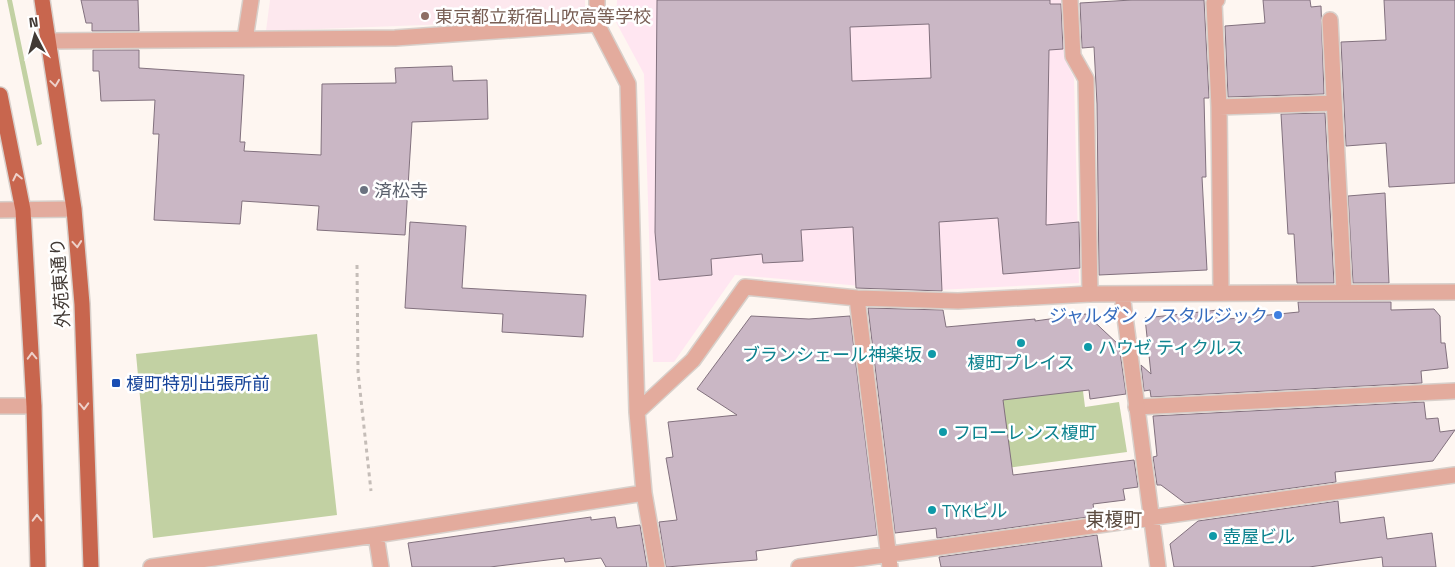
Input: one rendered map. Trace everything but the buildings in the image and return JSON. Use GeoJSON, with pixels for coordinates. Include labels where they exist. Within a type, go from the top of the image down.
{"type":"FeatureCollection","features":[{"type":"Feature","properties":{"kind":"main road","name":"外苑東通り"},"geometry":{"type":"LineString","coordinates":[[42,0],[74,208],[82,304],[91,567]]}},
{"type":"Feature","properties":{"kind":"main road","name":"外苑東通り"},"geometry":{"type":"LineString","coordinates":[[0,95],[23,210],[34,406],[38,567]]}},
{"type":"Feature","properties":{"kind":"street"},"geometry":{"type":"LineString","coordinates":[[245,39],[251,0]]}},
{"type":"Feature","properties":{"kind":"street"},"geometry":{"type":"LineString","coordinates":[[598,0],[597,24],[628,84],[637,412],[644,493],[657,567]]}},
{"type":"Feature","properties":{"kind":"street"},"geometry":{"type":"LineString","coordinates":[[1070,0],[1073,56],[1086,79],[1090,294]]}},
{"type":"Feature","properties":{"kind":"street"},"geometry":{"type":"LineString","coordinates":[[1217,0],[1214,3],[1219,107],[1221,293]]}},
{"type":"Feature","properties":{"kind":"street"},"geometry":{"type":"LineString","coordinates":[[1330,20],[1344,291]]}},
{"type":"Feature","properties":{"kind":"street"},"geometry":{"type":"LineString","coordinates":[[49,41],[395,38],[597,24]]}},
{"type":"Feature","properties":{"kind":"street"},"geometry":{"type":"LineString","coordinates":[[1219,107],[1334,103]]}},
{"type":"Feature","properties":{"kind":"street"},"geometry":{"type":"LineString","coordinates":[[0,210],[74,208]]}},
{"type":"Feature","properties":{"kind":"street"},"geometry":{"type":"LineString","coordinates":[[637,412],[693,360],[745,287],[857,298],[958,301],[1090,294],[1344,291],[1455,292]]}},
{"type":"Feature","properties":{"kind":"street"},"geometry":{"type":"LineString","coordinates":[[1122,294],[1158,567]]}},
{"type":"Feature","properties":{"kind":"street"},"geometry":{"type":"LineString","coordinates":[[857,298],[889,561]]}},
{"type":"Feature","properties":{"kind":"street"},"geometry":{"type":"LineString","coordinates":[[1136,407],[1455,391]]}},
{"type":"Feature","properties":{"kind":"street"},"geometry":{"type":"LineString","coordinates":[[0,406],[34,406]]}},
{"type":"Feature","properties":{"kind":"street"},"geometry":{"type":"LineString","coordinates":[[799,567],[889,561],[1151,518],[1455,476]]}},
{"type":"Feature","properties":{"kind":"street"},"geometry":{"type":"LineString","coordinates":[[152,567],[376,535],[644,493]]}},
{"type":"Feature","properties":{"kind":"street"},"geometry":{"type":"LineString","coordinates":[[376,535],[381,567]]}},
{"type":"Feature","properties":{"kind":"path"},"geometry":{"type":"LineString","coordinates":[[357,265],[358,372],[371,491]]}},
{"type":"Feature","properties":{"kind":"shaded area","name":"東京都立新宿山吹高等学校"},"geometry":{"type":"Polygon","coordinates":[[[270,0],[585,0],[585,13],[580,19],[266,31],[270,0]]]}},
{"type":"Feature","properties":{"kind":"shaded area"},"geometry":{"type":"Polygon","coordinates":[[[617,0],[1063,0],[1069,68],[1074,77],[1079,283],[917,291],[735,275],[674,362],[653,362],[644,74],[616,22],[617,0]]]}},
{"type":"Feature","properties":{"kind":"green space"},"geometry":{"type":"Polygon","coordinates":[[[7,0],[12,0],[42,144],[37,146],[7,0]]]}},
{"type":"Feature","properties":{"kind":"green space"},"geometry":{"type":"Polygon","coordinates":[[[317,334],[337,515],[153,538],[136,354],[317,334]]]}},
{"type":"Feature","properties":{"kind":"green space"},"geometry":{"type":"Polygon","coordinates":[[[1080,367],[1085,407],[1119,402],[1127,452],[970,473],[957,380],[1080,367]]]}},
{"type":"Feature","properties":{"kind":"place","name":"東京都立新宿山吹高等学校"},"geometry":{"type":"Point","coordinates":[425,16]}},
{"type":"Feature","properties":{"kind":"place","name":"済松寺"},"geometry":{"type":"Point","coordinates":[364,190]}},
{"type":"Feature","properties":{"kind":"place","name":"ジャルダン ノスタルジック"},"geometry":{"type":"Point","coordinates":[1278,315]}},
{"type":"Feature","properties":{"kind":"place","name":"榎町プレイス"},"geometry":{"type":"Point","coordinates":[1021,343]}},
{"type":"Feature","properties":{"kind":"place","name":"ハウゼ ティクルス"},"geometry":{"type":"Point","coordinates":[1088,347]}},
{"type":"Feature","properties":{"kind":"place","name":"ブランシェール神楽坂"},"geometry":{"type":"Point","coordinates":[932,354]}},
{"type":"Feature","properties":{"kind":"place","name":"榎町特別出張所前"},"geometry":{"type":"Point","coordinates":[116,383]}},
{"type":"Feature","properties":{"kind":"place","name":"フローレンス榎町"},"geometry":{"type":"Point","coordinates":[943,432]}},
{"type":"Feature","properties":{"kind":"place","name":"TYKビル"},"geometry":{"type":"Point","coordinates":[932,510]}},
{"type":"Feature","properties":{"kind":"place","name":"壺屋ビル"},"geometry":{"type":"Point","coordinates":[1213,536]}},
{"type":"Feature","properties":{"kind":"district","name":"東榎町"},"geometry":{"type":"Point","coordinates":[1114,518]}}]}
